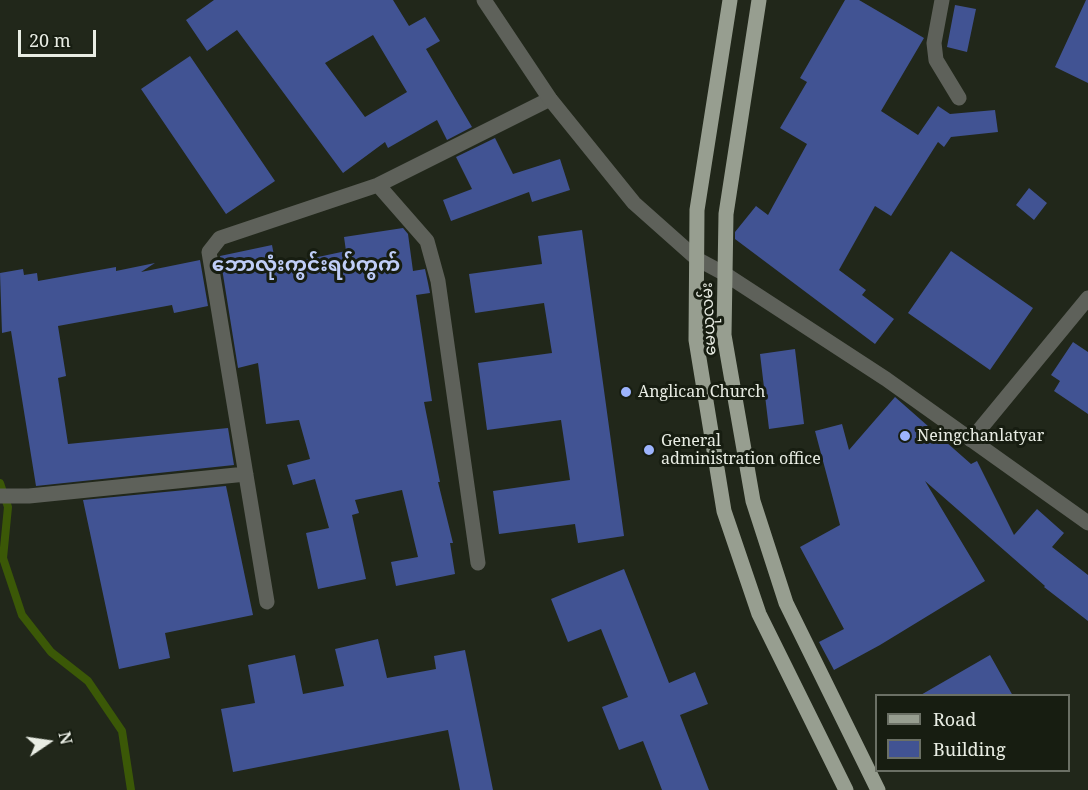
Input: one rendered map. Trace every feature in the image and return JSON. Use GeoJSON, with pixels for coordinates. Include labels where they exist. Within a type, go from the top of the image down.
{"type":"FeatureCollection","features":[{"type":"Feature","properties":{"kind":"main road","name":"မေယုလမ်း"},"geometry":{"type":"LineString","coordinates":[[730,0],[697,210],[696,340],[724,511],[759,614],[846,790]]}},
{"type":"Feature","properties":{"kind":"main road","name":"မေယုလမ်း"},"geometry":{"type":"LineString","coordinates":[[759,0],[726,214],[724,334],[753,501],[786,603],[878,790]]}},
{"type":"Feature","properties":{"kind":"street"},"geometry":{"type":"LineString","coordinates":[[484,0],[550,99],[634,203],[697,259],[725,274],[886,379],[1088,523]]}},
{"type":"Feature","properties":{"kind":"street"},"geometry":{"type":"LineString","coordinates":[[942,0],[934,43],[936,60],[959,98]]}},
{"type":"Feature","properties":{"kind":"street"},"geometry":{"type":"LineString","coordinates":[[267,602],[209,252],[220,238],[378,185],[550,99]]}},
{"type":"Feature","properties":{"kind":"street"},"geometry":{"type":"LineString","coordinates":[[378,185],[427,241],[433,261],[438,281],[478,563]]}},
{"type":"Feature","properties":{"kind":"street"},"geometry":{"type":"LineString","coordinates":[[971,440],[1088,298]]}},
{"type":"Feature","properties":{"kind":"street"},"geometry":{"type":"LineString","coordinates":[[0,496],[29,496],[246,474]]}},
{"type":"Feature","properties":{"kind":"building"},"geometry":{"type":"Polygon","coordinates":[[[214,0],[393,0],[409,26],[425,17],[440,41],[426,49],[472,127],[447,140],[437,120],[388,148],[385,142],[343,173],[237,30],[207,51],[186,20],[214,0]],[[373,35],[325,63],[365,117],[407,92],[373,35]]]}},
{"type":"Feature","properties":{"kind":"building"},"geometry":{"type":"Polygon","coordinates":[[[845,0],[859,0],[924,38],[881,111],[918,135],[938,106],[950,114],[995,110],[998,132],[951,137],[944,147],[938,142],[891,216],[875,206],[839,270],[866,290],[862,295],[894,319],[875,344],[735,239],[735,232],[756,206],[768,215],[807,144],[780,128],[807,82],[800,78],[845,0]]]}},
{"type":"Feature","properties":{"kind":"building"},"geometry":{"type":"Polygon","coordinates":[[[1088,0],[1088,83],[1055,67],[1088,0]]]}},
{"type":"Feature","properties":{"kind":"building"},"geometry":{"type":"Polygon","coordinates":[[[955,5],[976,9],[967,52],[947,47],[955,5]]]}},
{"type":"Feature","properties":{"kind":"building"},"geometry":{"type":"Polygon","coordinates":[[[190,56],[275,181],[226,214],[141,89],[190,56]]]}},
{"type":"Feature","properties":{"kind":"building"},"geometry":{"type":"Polygon","coordinates":[[[495,138],[513,174],[560,159],[570,190],[532,202],[529,192],[451,221],[443,200],[472,189],[456,157],[495,138]]]}},
{"type":"Feature","properties":{"kind":"building"},"geometry":{"type":"Polygon","coordinates":[[[1029,188],[1047,203],[1034,220],[1016,205],[1029,188]]]}},
{"type":"Feature","properties":{"kind":"building"},"geometry":{"type":"Polygon","coordinates":[[[403,228],[408,234],[413,271],[425,269],[430,293],[416,295],[432,401],[424,402],[440,482],[438,482],[453,543],[450,543],[455,574],[396,586],[391,562],[418,557],[402,490],[355,500],[359,513],[352,515],[366,579],[318,589],[306,533],[329,528],[315,479],[293,485],[287,465],[310,459],[299,420],[266,424],[258,363],[238,368],[220,256],[272,245],[276,266],[346,251],[344,237],[403,228]]]}},
{"type":"Feature","properties":{"kind":"building"},"geometry":{"type":"Polygon","coordinates":[[[582,230],[624,536],[578,543],[575,524],[499,534],[493,491],[570,480],[561,420],[487,430],[478,363],[552,353],[544,303],[475,313],[469,274],[542,264],[538,236],[582,230]]]}},
{"type":"Feature","properties":{"kind":"building"},"geometry":{"type":"Polygon","coordinates":[[[951,251],[1033,308],[990,370],[908,313],[951,251]]]}},
{"type":"Feature","properties":{"kind":"building"},"geometry":{"type":"Polygon","coordinates":[[[200,260],[208,306],[174,313],[172,305],[58,326],[66,376],[58,378],[68,444],[228,428],[234,465],[36,486],[11,331],[2,333],[0,273],[23,269],[24,275],[37,273],[38,281],[116,267],[116,271],[155,263],[141,272],[200,260]]]}},
{"type":"Feature","properties":{"kind":"building"},"geometry":{"type":"Polygon","coordinates":[[[1073,342],[1088,352],[1088,414],[1054,391],[1060,381],[1051,375],[1073,342]]]}},
{"type":"Feature","properties":{"kind":"building"},"geometry":{"type":"Polygon","coordinates":[[[795,349],[804,424],[769,429],[760,354],[795,349]]]}},
{"type":"Feature","properties":{"kind":"building"},"geometry":{"type":"Polygon","coordinates":[[[895,397],[971,464],[977,461],[1014,535],[1037,509],[1064,533],[1052,547],[1088,575],[1088,621],[1044,587],[925,481],[985,581],[880,645],[834,670],[819,642],[844,629],[800,547],[840,525],[815,431],[842,424],[849,450],[895,397]]]}},
{"type":"Feature","properties":{"kind":"building"},"geometry":{"type":"Polygon","coordinates":[[[226,486],[253,615],[165,633],[170,658],[119,669],[83,500],[226,486]]]}},
{"type":"Feature","properties":{"kind":"building"},"geometry":{"type":"Polygon","coordinates":[[[624,569],[669,683],[695,672],[708,704],[680,715],[709,790],[662,790],[643,741],[619,750],[602,707],[628,697],[601,629],[568,642],[551,599],[624,569]]]}},
{"type":"Feature","properties":{"kind":"building"},"geometry":{"type":"Polygon","coordinates":[[[378,639],[387,678],[436,669],[434,656],[465,650],[493,790],[460,790],[448,730],[233,772],[221,709],[255,703],[248,665],[295,655],[303,694],[344,686],[335,649],[378,639]]]}},
{"type":"Feature","properties":{"kind":"building"},"geometry":{"type":"Polygon","coordinates":[[[990,655],[1012,694],[922,694],[990,655]]]}},
{"type":"Feature","properties":{"kind":"waterway"},"geometry":{"type":"LineString","coordinates":[[0,483],[8,507],[3,558],[22,615],[51,652],[88,681],[122,731],[131,790]]}},
{"type":"Feature","properties":{"kind":"place","name":"Anglican Church"},"geometry":{"type":"Point","coordinates":[626,392]}},
{"type":"Feature","properties":{"kind":"place","name":"Neingchanlatyar"},"geometry":{"type":"Point","coordinates":[905,436]}},
{"type":"Feature","properties":{"kind":"place","name":"General administration office"},"geometry":{"type":"Point","coordinates":[649,450]}},
{"type":"Feature","properties":{"kind":"district","name":"ဘောလုံးကွင်းရပ်ကွက်"},"geometry":{"type":"Point","coordinates":[306,265]}}]}
